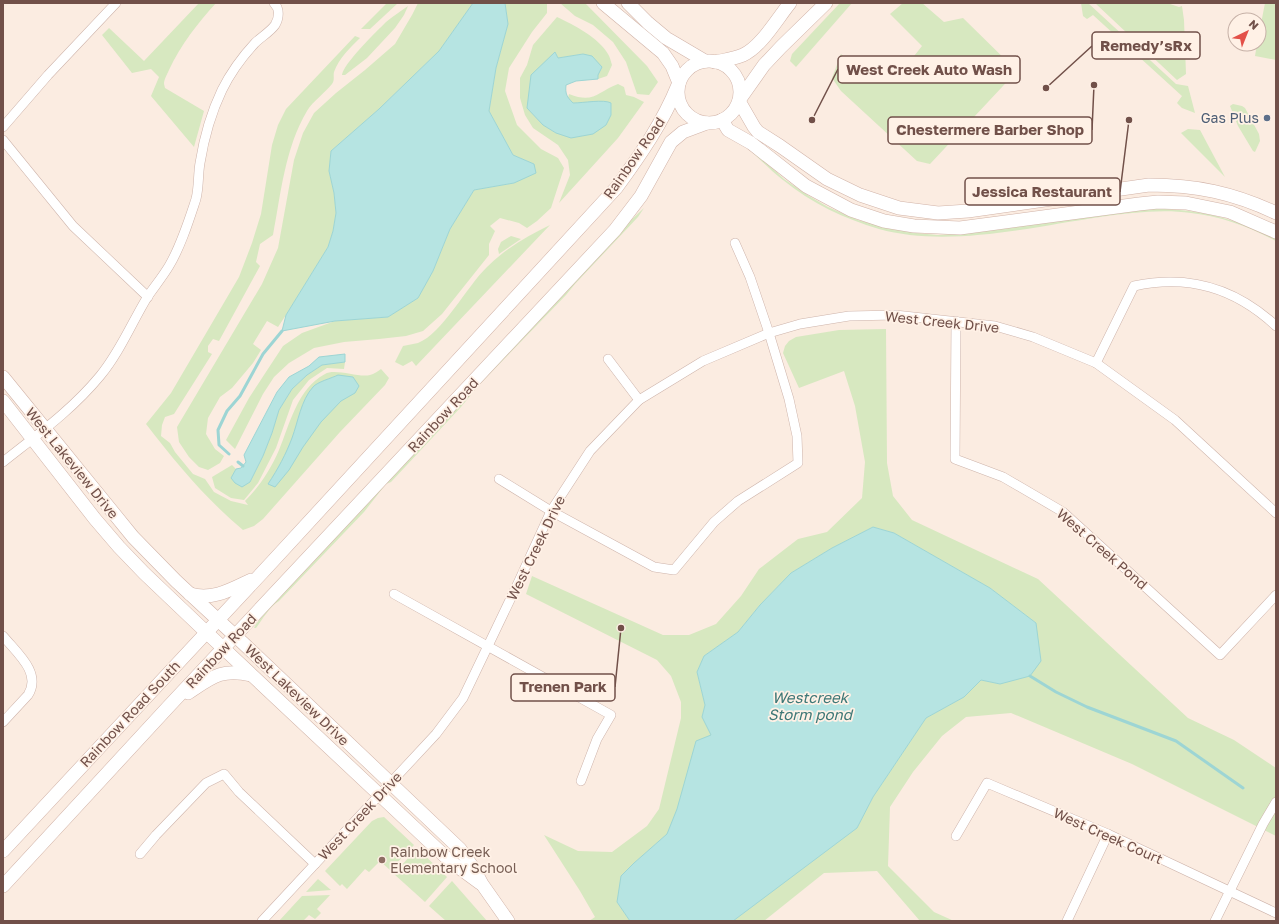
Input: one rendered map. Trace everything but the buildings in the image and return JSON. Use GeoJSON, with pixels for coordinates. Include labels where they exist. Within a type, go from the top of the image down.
{"type":"FeatureCollection","features":[{"type":"Feature","properties":{"kind":"street"},"geometry":{"type":"LineString","coordinates":[[3,128],[48,75],[116,3]]}},
{"type":"Feature","properties":{"kind":"street"},"geometry":{"type":"LineString","coordinates":[[3,462],[33,439],[83,396],[100,376],[125,340],[148,297],[170,265],[185,230],[197,196],[200,163],[206,134],[222,89],[239,62],[255,43],[274,26],[278,16],[277,6],[274,3]]}},
{"type":"Feature","properties":{"kind":"street"},"geometry":{"type":"LineString","coordinates":[[603,3],[663,53],[672,66],[679,84],[679,100],[682,108],[692,119],[707,123],[715,123],[722,120],[735,110],[740,100],[764,65],[826,3]]}},
{"type":"Feature","properties":{"kind":"street"},"geometry":{"type":"LineString","coordinates":[[628,3],[648,24],[666,38],[710,61],[728,68],[737,78],[740,87],[740,100],[758,132],[827,179],[860,195],[899,208],[938,213],[968,211],[1149,185],[1196,188],[1236,196],[1276,213]]}},
{"type":"Feature","properties":{"kind":"street"},"geometry":{"type":"LineString","coordinates":[[679,84],[688,68],[696,63],[737,57],[748,52],[760,41],[790,3]]}},
{"type":"Feature","properties":{"kind":"street","name":"Rainbow Road"},"geometry":{"type":"LineString","coordinates":[[256,578],[618,186],[657,130],[679,84]]}},
{"type":"Feature","properties":{"kind":"street"},"geometry":{"type":"LineString","coordinates":[[722,120],[728,130],[751,143],[796,180],[826,198],[851,210],[884,221],[914,226],[960,228],[1158,202],[1186,203],[1230,212],[1276,232]]}},
{"type":"Feature","properties":{"kind":"street","name":"Rainbow Road"},"geometry":{"type":"LineString","coordinates":[[170,705],[615,230],[641,196],[671,142],[683,132],[707,123]]}},
{"type":"Feature","properties":{"kind":"street"},"geometry":{"type":"LineString","coordinates":[[3,140],[73,226],[148,297]]}},
{"type":"Feature","properties":{"kind":"street"},"geometry":{"type":"LineString","coordinates":[[1230,212],[1236,196]]}},
{"type":"Feature","properties":{"kind":"street"},"geometry":{"type":"LineString","coordinates":[[1058,198],[1060,215]]}},
{"type":"Feature","properties":{"kind":"street"},"geometry":{"type":"LineString","coordinates":[[914,226],[916,211]]}},
{"type":"Feature","properties":{"kind":"street"},"geometry":{"type":"LineString","coordinates":[[499,479],[551,511],[654,567],[674,570],[714,522],[738,501],[798,463],[797,436],[789,399],[750,277],[735,243]]}},
{"type":"Feature","properties":{"kind":"street"},"geometry":{"type":"LineString","coordinates":[[1096,363],[1134,286],[1151,282],[1171,281],[1194,283],[1218,289],[1249,304],[1261,312],[1276,326]]}},
{"type":"Feature","properties":{"kind":"street","name":"West Creek Drive"},"geometry":{"type":"LineString","coordinates":[[262,921],[391,784],[436,734],[463,698],[551,511],[590,451],[639,400],[703,361],[769,333],[800,324],[849,316],[895,315],[995,326],[1033,337],[1096,363],[1175,420],[1276,513]]}},
{"type":"Feature","properties":{"kind":"street","name":"West Creek Pond"},"geometry":{"type":"LineString","coordinates":[[956,321],[955,459],[1003,477],[1063,512],[1220,655],[1276,595]]}},
{"type":"Feature","properties":{"kind":"street"},"geometry":{"type":"LineString","coordinates":[[608,359],[639,400]]}},
{"type":"Feature","properties":{"kind":"street","name":"West Lakeview Drive"},"geometry":{"type":"LineString","coordinates":[[3,377],[133,537],[190,594],[460,849],[508,921]]}},
{"type":"Feature","properties":{"kind":"street","name":"West Lakeview Drive"},"geometry":{"type":"LineString","coordinates":[[3,401],[119,547],[149,578],[450,861],[482,884]]}},
{"type":"Feature","properties":{"kind":"street"},"geometry":{"type":"LineString","coordinates":[[190,594],[203,596],[219,594],[256,578]]}},
{"type":"Feature","properties":{"kind":"street","name":"Rainbow Road South"},"geometry":{"type":"LineString","coordinates":[[3,851],[256,578]]}},
{"type":"Feature","properties":{"kind":"street"},"geometry":{"type":"LineString","coordinates":[[394,594],[488,645],[611,715],[597,739],[581,781]]}},
{"type":"Feature","properties":{"kind":"street"},"geometry":{"type":"LineString","coordinates":[[3,636],[30,670],[33,682],[28,695],[3,722]]}},
{"type":"Feature","properties":{"kind":"street"},"geometry":{"type":"LineString","coordinates":[[170,705],[208,680],[224,673],[241,673],[251,675]]}},
{"type":"Feature","properties":{"kind":"street","name":"Rainbow Road South"},"geometry":{"type":"LineString","coordinates":[[3,886],[170,705]]}},
{"type":"Feature","properties":{"kind":"street"},"geometry":{"type":"LineString","coordinates":[[140,854],[156,835],[206,783],[224,774],[239,792],[315,864]]}},
{"type":"Feature","properties":{"kind":"street","name":"West Creek Court"},"geometry":{"type":"LineString","coordinates":[[956,836],[987,783],[1108,834],[1276,913]]}},
{"type":"Feature","properties":{"kind":"street"},"geometry":{"type":"LineString","coordinates":[[1215,921],[1228,891],[1276,802]]}},
{"type":"Feature","properties":{"kind":"street"},"geometry":{"type":"LineString","coordinates":[[1067,921],[1108,834]]}},
{"type":"Feature","properties":{"kind":"green space"},"geometry":{"type":"Polygon","coordinates":[[[199,3],[216,3],[196,26],[184,43],[169,70],[164,84],[165,88],[204,111],[194,147],[151,96],[159,77],[151,69],[132,73],[102,35],[109,28],[144,61],[199,3]]]}},
{"type":"Feature","properties":{"kind":"green space"},"geometry":{"type":"Polygon","coordinates":[[[387,3],[398,3],[370,29],[361,29],[387,3]]]}},
{"type":"Feature","properties":{"kind":"green space"},"geometry":{"type":"Polygon","coordinates":[[[418,3],[473,3],[439,51],[379,109],[331,151],[329,171],[334,193],[336,213],[333,231],[328,247],[278,327],[267,321],[253,344],[261,350],[253,363],[232,388],[220,397],[208,418],[206,434],[215,449],[224,456],[220,463],[208,470],[199,467],[189,457],[179,442],[177,427],[262,284],[278,248],[294,160],[303,133],[314,113],[395,44],[418,3]]]}},
{"type":"Feature","properties":{"kind":"green space"},"geometry":{"type":"Polygon","coordinates":[[[505,3],[547,3],[547,13],[532,32],[509,68],[505,91],[517,125],[541,149],[558,158],[564,168],[551,208],[527,228],[519,223],[500,218],[490,226],[495,231],[489,244],[489,255],[442,314],[423,331],[406,336],[344,342],[314,348],[289,363],[274,377],[263,394],[235,449],[226,440],[249,398],[283,346],[302,333],[335,321],[388,317],[418,298],[433,271],[450,229],[474,190],[514,183],[534,164],[513,155],[489,111],[496,68],[508,24],[505,3]]]}},
{"type":"Feature","properties":{"kind":"green space"},"geometry":{"type":"Polygon","coordinates":[[[560,3],[585,3],[647,66],[658,82],[649,95],[637,94],[626,62],[613,42],[593,25],[575,16],[560,3]]]}},
{"type":"Feature","properties":{"kind":"green space"},"geometry":{"type":"Polygon","coordinates":[[[840,3],[852,3],[796,67],[790,61],[792,54],[840,3]]]}},
{"type":"Feature","properties":{"kind":"green space"},"geometry":{"type":"Polygon","coordinates":[[[903,3],[922,3],[944,22],[963,18],[1017,71],[930,164],[917,161],[841,91],[832,78],[841,54],[864,76],[870,66],[884,75],[897,60],[907,65],[922,46],[890,14],[903,3]]]}},
{"type":"Feature","properties":{"kind":"green space"},"geometry":{"type":"Polygon","coordinates":[[[1081,3],[1088,3],[1176,84],[1188,86],[1195,113],[1182,108],[1177,103],[1182,96],[1093,15],[1087,19],[1083,16],[1081,3]]]}},
{"type":"Feature","properties":{"kind":"green space"},"geometry":{"type":"Polygon","coordinates":[[[1095,3],[1167,3],[1179,7],[1182,6],[1186,74],[1177,80],[1095,3]]]}},
{"type":"Feature","properties":{"kind":"green space"},"geometry":{"type":"Polygon","coordinates":[[[1265,3],[1276,3],[1276,60],[1255,56],[1256,52],[1267,52],[1267,12],[1263,12],[1265,3]]]}},
{"type":"Feature","properties":{"kind":"green space"},"geometry":{"type":"Polygon","coordinates":[[[408,6],[395,28],[367,58],[345,75],[342,75],[348,63],[368,40],[386,22],[408,6]]]}},
{"type":"Feature","properties":{"kind":"green space"},"geometry":{"type":"Polygon","coordinates":[[[557,17],[578,28],[598,42],[608,54],[612,65],[607,76],[598,79],[598,75],[583,54],[558,58],[555,52],[529,96],[527,108],[543,125],[556,133],[588,103],[573,103],[568,98],[569,94],[584,98],[595,96],[618,84],[624,87],[626,95],[644,102],[618,138],[559,203],[570,175],[568,160],[558,145],[533,128],[525,115],[520,98],[520,78],[527,65],[533,45],[557,17]]]}},
{"type":"Feature","properties":{"kind":"green space"},"geometry":{"type":"Polygon","coordinates":[[[355,36],[360,38],[339,62],[334,72],[332,84],[310,107],[300,125],[289,155],[281,187],[273,235],[260,244],[256,262],[260,266],[219,341],[213,339],[208,346],[208,352],[212,354],[174,414],[165,417],[162,425],[161,436],[170,443],[175,452],[193,474],[205,479],[214,492],[231,501],[248,505],[245,501],[260,484],[268,471],[276,457],[291,418],[301,398],[315,381],[329,372],[341,372],[365,376],[373,374],[381,369],[389,378],[385,385],[340,432],[263,519],[254,526],[243,530],[216,506],[192,480],[146,424],[171,393],[239,277],[261,214],[272,145],[278,125],[286,109],[355,36]]]}},
{"type":"Feature","properties":{"kind":"green space"},"geometry":{"type":"Polygon","coordinates":[[[1233,104],[1245,108],[1259,134],[1260,141],[1255,152],[1238,126],[1230,106],[1233,104]]]}},
{"type":"Feature","properties":{"kind":"green space"},"geometry":{"type":"Polygon","coordinates":[[[1188,129],[1200,130],[1225,177],[1181,133],[1188,129]]]}},
{"type":"Feature","properties":{"kind":"green space"},"geometry":{"type":"Polygon","coordinates":[[[745,146],[754,151],[784,179],[828,207],[858,220],[916,233],[938,235],[972,233],[1150,209],[1167,209],[1184,210],[1231,220],[1246,225],[1276,239],[1276,241],[1256,231],[1224,219],[1202,214],[1168,211],[1111,216],[990,234],[933,237],[905,234],[866,225],[817,203],[783,180],[745,146]]]}},
{"type":"Feature","properties":{"kind":"green space"},"geometry":{"type":"Polygon","coordinates":[[[644,208],[638,217],[566,295],[479,385],[461,407],[391,482],[386,484],[364,512],[279,601],[272,606],[256,628],[254,628],[276,600],[630,221],[644,208]]]}},
{"type":"Feature","properties":{"kind":"green space"},"geometry":{"type":"Polygon","coordinates":[[[550,225],[416,366],[412,361],[403,366],[395,362],[403,346],[418,343],[427,338],[436,330],[479,275],[494,260],[517,243],[550,225]]]}},
{"type":"Feature","properties":{"kind":"green space"},"geometry":{"type":"Polygon","coordinates":[[[511,236],[521,239],[499,254],[498,249],[501,242],[511,236]]]}},
{"type":"Feature","properties":{"kind":"green space"},"geometry":{"type":"Polygon","coordinates":[[[886,329],[887,463],[893,496],[912,520],[1038,579],[1188,718],[1234,740],[1276,768],[1276,836],[1132,764],[1011,713],[966,717],[942,736],[913,772],[890,807],[888,866],[934,912],[954,921],[920,921],[877,871],[824,873],[764,921],[733,921],[857,828],[873,797],[926,718],[964,697],[981,680],[1000,684],[1036,623],[990,588],[894,533],[873,527],[832,548],[791,573],[760,605],[738,632],[704,656],[697,672],[705,705],[702,717],[711,735],[667,834],[634,863],[617,902],[630,921],[589,921],[595,917],[544,835],[578,851],[612,852],[647,826],[659,809],[681,718],[681,702],[671,676],[657,660],[526,594],[532,576],[663,635],[689,635],[716,624],[741,596],[759,569],[798,539],[827,532],[862,498],[865,462],[855,406],[844,371],[799,388],[783,353],[785,346],[789,341],[796,337],[839,330],[886,329]]]}},
{"type":"Feature","properties":{"kind":"green space"},"geometry":{"type":"Polygon","coordinates":[[[345,362],[344,369],[327,368],[309,380],[293,400],[276,448],[258,483],[244,500],[231,498],[215,488],[212,477],[232,465],[236,469],[231,478],[250,482],[263,456],[279,410],[292,389],[307,375],[322,365],[345,362]]]}},
{"type":"Feature","properties":{"kind":"green space"},"geometry":{"type":"Polygon","coordinates":[[[384,817],[414,845],[390,870],[380,861],[369,872],[365,869],[347,889],[342,884],[340,886],[325,871],[372,821],[384,817]]]}},
{"type":"Feature","properties":{"kind":"green space"},"geometry":{"type":"Polygon","coordinates":[[[417,848],[447,877],[425,902],[394,874],[417,848]]]}},
{"type":"Feature","properties":{"kind":"green space"},"geometry":{"type":"Polygon","coordinates":[[[318,879],[331,890],[306,892],[318,879]]]}},
{"type":"Feature","properties":{"kind":"green space"},"geometry":{"type":"Polygon","coordinates":[[[452,881],[487,921],[446,921],[429,906],[452,881]]]}},
{"type":"Feature","properties":{"kind":"green space"},"geometry":{"type":"Polygon","coordinates":[[[330,895],[317,909],[321,913],[315,919],[309,915],[303,921],[279,921],[302,896],[330,895]]]}},
{"type":"Feature","properties":{"kind":"water"},"geometry":{"type":"Polygon","coordinates":[[[473,3],[505,3],[508,24],[496,68],[489,111],[513,155],[534,164],[536,173],[514,183],[474,190],[450,229],[433,271],[418,298],[388,317],[335,321],[282,331],[286,315],[328,247],[333,231],[336,213],[334,193],[329,171],[331,151],[379,109],[439,51],[473,3]]]}},
{"type":"Feature","properties":{"kind":"water"},"geometry":{"type":"Polygon","coordinates":[[[555,52],[558,58],[583,54],[592,56],[602,67],[598,75],[598,79],[576,81],[566,85],[567,95],[573,103],[599,101],[611,103],[611,115],[606,125],[593,134],[571,138],[556,133],[543,125],[527,108],[531,75],[555,52]]]}},
{"type":"Feature","properties":{"kind":"water"},"geometry":{"type":"Polygon","coordinates":[[[345,354],[345,362],[322,365],[307,375],[292,389],[279,410],[263,456],[250,482],[242,487],[235,483],[231,478],[236,469],[241,468],[246,462],[244,455],[277,392],[289,377],[309,366],[319,357],[345,354]]]}},
{"type":"Feature","properties":{"kind":"water"},"geometry":{"type":"Polygon","coordinates":[[[338,375],[353,377],[359,386],[355,393],[341,401],[321,422],[289,470],[275,487],[268,484],[287,450],[309,392],[318,383],[338,375]]]}},
{"type":"Feature","properties":{"kind":"water","name":"Westcreek Storm pond"},"geometry":{"type":"Polygon","coordinates":[[[873,527],[894,533],[990,588],[1036,623],[1041,661],[1030,676],[1000,684],[981,680],[964,697],[926,718],[873,797],[857,828],[733,921],[630,921],[617,902],[621,876],[667,834],[677,809],[696,741],[711,735],[702,717],[705,705],[697,672],[704,656],[738,632],[760,605],[791,573],[832,548],[873,527]]]}},
{"type":"Feature","properties":{"kind":"waterway"},"geometry":{"type":"LineString","coordinates":[[229,454],[219,445],[218,430],[227,411],[240,396],[263,354],[282,331]]}},
{"type":"Feature","properties":{"kind":"waterway"},"geometry":{"type":"LineString","coordinates":[[238,462],[243,466]]}},
{"type":"Feature","properties":{"kind":"waterway"},"geometry":{"type":"LineString","coordinates":[[1030,676],[1056,692],[1087,707],[1176,741],[1243,788]]}},
{"type":"Feature","properties":{"kind":"place","name":"Chestermere Barber Shop"},"geometry":{"type":"Point","coordinates":[1094,85]}},
{"type":"Feature","properties":{"kind":"place","name":"Remedy’sRx"},"geometry":{"type":"Point","coordinates":[1046,88]}},
{"type":"Feature","properties":{"kind":"place","name":"Gas Plus"},"geometry":{"type":"Point","coordinates":[1267,118]}},
{"type":"Feature","properties":{"kind":"place","name":"West Creek Auto Wash"},"geometry":{"type":"Point","coordinates":[812,120]}},
{"type":"Feature","properties":{"kind":"place","name":"Jessica Restaurant"},"geometry":{"type":"Point","coordinates":[1129,120]}},
{"type":"Feature","properties":{"kind":"place","name":"Trenen Park"},"geometry":{"type":"Point","coordinates":[621,628]}},
{"type":"Feature","properties":{"kind":"place","name":"Rainbow Creek Elementary School"},"geometry":{"type":"Point","coordinates":[382,860]}}]}
